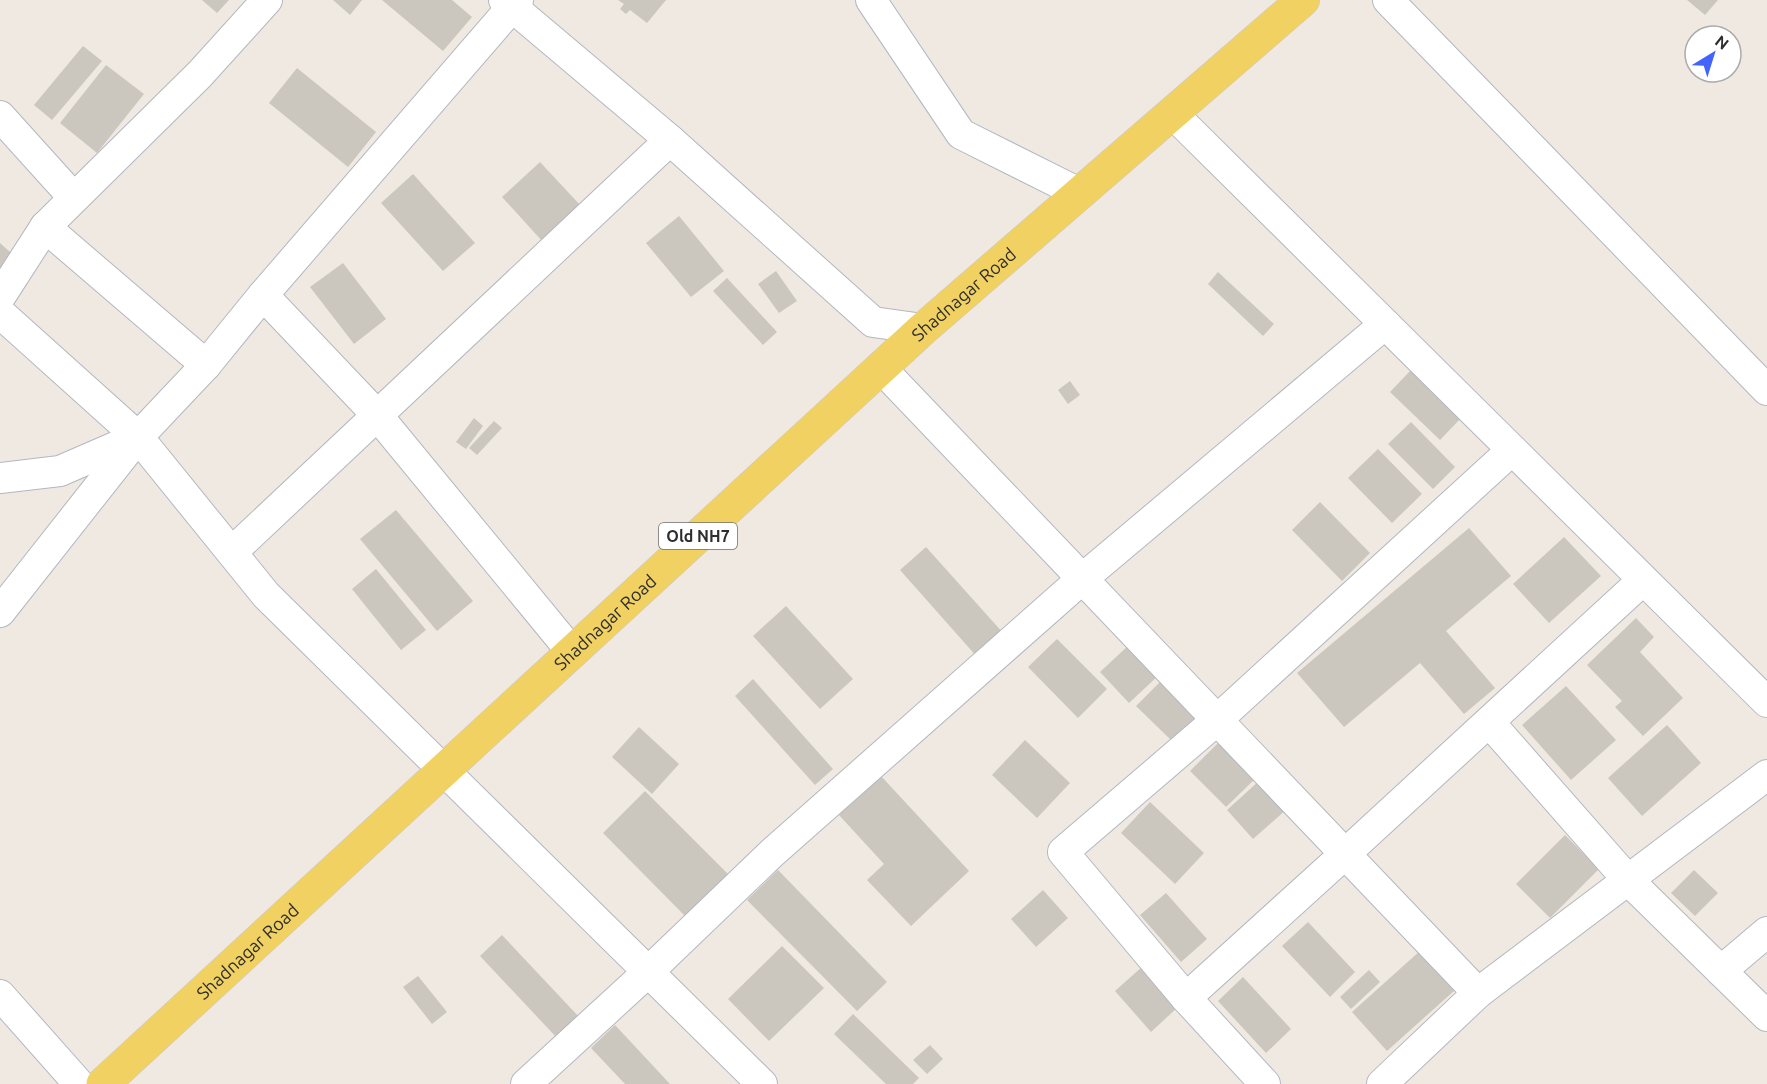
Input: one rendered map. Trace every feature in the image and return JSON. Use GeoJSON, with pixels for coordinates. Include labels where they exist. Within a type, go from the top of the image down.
{"type":"FeatureCollection","features":[{"type":"Feature","properties":{"kind":"main road","name":"Shadnagar Road"},"geometry":{"type":"LineString","coordinates":[[103,1084],[923,329],[1303,0]]}},
{"type":"Feature","properties":{"kind":"street"},"geometry":{"type":"LineString","coordinates":[[0,297],[45,227],[200,74],[267,0]]}},
{"type":"Feature","properties":{"kind":"street"},"geometry":{"type":"LineString","coordinates":[[871,0],[961,134],[1079,194]]}},
{"type":"Feature","properties":{"kind":"street"},"geometry":{"type":"LineString","coordinates":[[1389,0],[1767,390]]}},
{"type":"Feature","properties":{"kind":"street"},"geometry":{"type":"LineString","coordinates":[[0,612],[138,437],[206,365],[511,2],[670,140],[873,322],[923,329]]}},
{"type":"Feature","properties":{"kind":"street"},"geometry":{"type":"LineString","coordinates":[[1172,113],[1767,702]]}},
{"type":"Feature","properties":{"kind":"street"},"geometry":{"type":"LineString","coordinates":[[0,116],[74,198]]}},
{"type":"Feature","properties":{"kind":"street"},"geometry":{"type":"LineString","coordinates":[[232,552],[670,140]]}},
{"type":"Feature","properties":{"kind":"street"},"geometry":{"type":"LineString","coordinates":[[45,227],[206,365]]}},
{"type":"Feature","properties":{"kind":"street"},"geometry":{"type":"LineString","coordinates":[[263,295],[377,416],[572,652]]}},
{"type":"Feature","properties":{"kind":"street"},"geometry":{"type":"LineString","coordinates":[[0,314],[138,437],[266,595],[648,972],[754,1082]]}},
{"type":"Feature","properties":{"kind":"street"},"geometry":{"type":"LineString","coordinates":[[525,1084],[648,972],[772,853],[1082,579],[1385,324]]}},
{"type":"Feature","properties":{"kind":"street"},"geometry":{"type":"LineString","coordinates":[[880,368],[1478,993]]}},
{"type":"Feature","properties":{"kind":"street"},"geometry":{"type":"LineString","coordinates":[[0,478],[60,471],[138,437]]}},
{"type":"Feature","properties":{"kind":"street"},"geometry":{"type":"LineString","coordinates":[[1265,1084],[1186,998],[1063,852],[1217,720],[1512,450]]}},
{"type":"Feature","properties":{"kind":"street"},"geometry":{"type":"LineString","coordinates":[[1186,998],[1643,580]]}},
{"type":"Feature","properties":{"kind":"street"},"geometry":{"type":"LineString","coordinates":[[1489,722],[1628,880],[1767,1016]]}},
{"type":"Feature","properties":{"kind":"street"},"geometry":{"type":"LineString","coordinates":[[1382,1084],[1478,993],[1767,775]]}},
{"type":"Feature","properties":{"kind":"street"},"geometry":{"type":"LineString","coordinates":[[1721,971],[1767,932]]}},
{"type":"Feature","properties":{"kind":"street"},"geometry":{"type":"LineString","coordinates":[[0,995],[80,1084]]}},
{"type":"Feature","properties":{"kind":"building"},"geometry":{"type":"Polygon","coordinates":[[[202,0],[229,0],[217,13],[202,0]]]}},
{"type":"Feature","properties":{"kind":"building"},"geometry":{"type":"Polygon","coordinates":[[[333,0],[362,0],[350,15],[333,0]]]}},
{"type":"Feature","properties":{"kind":"building"},"geometry":{"type":"Polygon","coordinates":[[[382,0],[452,0],[472,17],[443,51],[382,0]]]}},
{"type":"Feature","properties":{"kind":"building"},"geometry":{"type":"Polygon","coordinates":[[[618,0],[666,0],[647,23],[630,10],[626,14],[620,9],[624,4],[618,0]]]}},
{"type":"Feature","properties":{"kind":"building"},"geometry":{"type":"Polygon","coordinates":[[[1687,0],[1718,0],[1705,15],[1687,0]]]}},
{"type":"Feature","properties":{"kind":"building"},"geometry":{"type":"Polygon","coordinates":[[[83,46],[102,61],[52,120],[34,105],[83,46]]]}},
{"type":"Feature","properties":{"kind":"building"},"geometry":{"type":"Polygon","coordinates":[[[106,65],[144,94],[97,153],[60,123],[106,65]]]}},
{"type":"Feature","properties":{"kind":"building"},"geometry":{"type":"Polygon","coordinates":[[[297,68],[376,132],[348,167],[269,103],[297,68]]]}},
{"type":"Feature","properties":{"kind":"building"},"geometry":{"type":"Polygon","coordinates":[[[540,162],[581,206],[543,242],[502,197],[540,162]]]}},
{"type":"Feature","properties":{"kind":"building"},"geometry":{"type":"Polygon","coordinates":[[[413,174],[475,243],[443,271],[381,203],[413,174]]]}},
{"type":"Feature","properties":{"kind":"building"},"geometry":{"type":"Polygon","coordinates":[[[679,216],[724,271],[691,297],[646,243],[679,216]]]}},
{"type":"Feature","properties":{"kind":"building"},"geometry":{"type":"Polygon","coordinates":[[[0,243],[19,260],[0,280],[0,243]]]}},
{"type":"Feature","properties":{"kind":"building"},"geometry":{"type":"Polygon","coordinates":[[[343,263],[386,319],[354,344],[310,287],[343,263]]]}},
{"type":"Feature","properties":{"kind":"building"},"geometry":{"type":"Polygon","coordinates":[[[776,271],[797,301],[779,313],[758,284],[776,271]]]}},
{"type":"Feature","properties":{"kind":"building"},"geometry":{"type":"Polygon","coordinates":[[[1218,272],[1274,324],[1263,336],[1208,284],[1218,272]]]}},
{"type":"Feature","properties":{"kind":"building"},"geometry":{"type":"Polygon","coordinates":[[[727,278],[777,332],[763,345],[713,291],[727,278]]]}},
{"type":"Feature","properties":{"kind":"building"},"geometry":{"type":"Polygon","coordinates":[[[1411,370],[1462,417],[1440,440],[1390,392],[1411,370]]]}},
{"type":"Feature","properties":{"kind":"building"},"geometry":{"type":"Polygon","coordinates":[[[1070,381],[1080,395],[1068,404],[1058,390],[1070,381]]]}},
{"type":"Feature","properties":{"kind":"building"},"geometry":{"type":"Polygon","coordinates":[[[474,418],[483,426],[466,449],[456,442],[474,418]]]}},
{"type":"Feature","properties":{"kind":"building"},"geometry":{"type":"Polygon","coordinates":[[[494,421],[502,428],[477,455],[469,448],[494,421]]]}},
{"type":"Feature","properties":{"kind":"building"},"geometry":{"type":"Polygon","coordinates":[[[1411,422],[1455,467],[1433,489],[1388,444],[1411,422]]]}},
{"type":"Feature","properties":{"kind":"building"},"geometry":{"type":"Polygon","coordinates":[[[1378,449],[1422,494],[1392,523],[1348,478],[1378,449]]]}},
{"type":"Feature","properties":{"kind":"building"},"geometry":{"type":"Polygon","coordinates":[[[1320,502],[1370,553],[1342,581],[1292,530],[1320,502]]]}},
{"type":"Feature","properties":{"kind":"building"},"geometry":{"type":"Polygon","coordinates":[[[396,510],[473,601],[437,631],[360,539],[396,510]]]}},
{"type":"Feature","properties":{"kind":"building"},"geometry":{"type":"Polygon","coordinates":[[[1469,528],[1511,576],[1446,631],[1495,688],[1464,714],[1420,663],[1344,727],[1297,673],[1469,528]]]}},
{"type":"Feature","properties":{"kind":"building"},"geometry":{"type":"Polygon","coordinates":[[[1564,537],[1601,576],[1549,623],[1513,584],[1564,537]]]}},
{"type":"Feature","properties":{"kind":"building"},"geometry":{"type":"Polygon","coordinates":[[[926,547],[1004,634],[978,658],[900,570],[926,547]]]}},
{"type":"Feature","properties":{"kind":"building"},"geometry":{"type":"Polygon","coordinates":[[[376,569],[426,630],[401,650],[352,589],[376,569]]]}},
{"type":"Feature","properties":{"kind":"building"},"geometry":{"type":"Polygon","coordinates":[[[786,606],[853,679],[820,709],[753,636],[786,606]]]}},
{"type":"Feature","properties":{"kind":"building"},"geometry":{"type":"Polygon","coordinates":[[[1636,618],[1654,637],[1640,652],[1683,698],[1643,736],[1615,707],[1622,701],[1587,665],[1636,618]]]}},
{"type":"Feature","properties":{"kind":"building"},"geometry":{"type":"Polygon","coordinates":[[[1057,639],[1107,689],[1078,718],[1028,667],[1057,639]]]}},
{"type":"Feature","properties":{"kind":"building"},"geometry":{"type":"Polygon","coordinates":[[[1130,644],[1159,675],[1129,703],[1100,672],[1130,644]]]}},
{"type":"Feature","properties":{"kind":"building"},"geometry":{"type":"Polygon","coordinates":[[[1166,676],[1202,711],[1172,741],[1136,706],[1166,676]]]}},
{"type":"Feature","properties":{"kind":"building"},"geometry":{"type":"Polygon","coordinates":[[[753,679],[833,769],[815,785],[735,696],[753,679]]]}},
{"type":"Feature","properties":{"kind":"building"},"geometry":{"type":"Polygon","coordinates":[[[1566,686],[1616,740],[1571,780],[1522,725],[1566,686]]]}},
{"type":"Feature","properties":{"kind":"building"},"geometry":{"type":"Polygon","coordinates":[[[1667,725],[1701,763],[1642,816],[1608,778],[1667,725]]]}},
{"type":"Feature","properties":{"kind":"building"},"geometry":{"type":"Polygon","coordinates":[[[639,727],[679,764],[652,794],[612,757],[639,727]]]}},
{"type":"Feature","properties":{"kind":"building"},"geometry":{"type":"Polygon","coordinates":[[[1025,740],[1070,783],[1037,818],[992,775],[1025,740]]]}},
{"type":"Feature","properties":{"kind":"building"},"geometry":{"type":"Polygon","coordinates":[[[1221,740],[1257,777],[1226,807],[1190,771],[1221,740]]]}},
{"type":"Feature","properties":{"kind":"building"},"geometry":{"type":"Polygon","coordinates":[[[881,776],[969,871],[911,926],[867,880],[884,864],[839,815],[881,776]]]}},
{"type":"Feature","properties":{"kind":"building"},"geometry":{"type":"Polygon","coordinates":[[[1260,780],[1287,809],[1253,839],[1227,810],[1260,780]]]}},
{"type":"Feature","properties":{"kind":"building"},"geometry":{"type":"Polygon","coordinates":[[[645,791],[732,878],[689,920],[603,833],[645,791]]]}},
{"type":"Feature","properties":{"kind":"building"},"geometry":{"type":"Polygon","coordinates":[[[1150,802],[1204,853],[1175,884],[1121,833],[1150,802]]]}},
{"type":"Feature","properties":{"kind":"building"},"geometry":{"type":"Polygon","coordinates":[[[1565,835],[1599,869],[1550,918],[1516,884],[1565,835]]]}},
{"type":"Feature","properties":{"kind":"building"},"geometry":{"type":"Polygon","coordinates":[[[778,870],[887,982],[857,1011],[747,900],[778,870]]]}},
{"type":"Feature","properties":{"kind":"building"},"geometry":{"type":"Polygon","coordinates":[[[1694,870],[1718,893],[1695,916],[1671,893],[1694,870]]]}},
{"type":"Feature","properties":{"kind":"building"},"geometry":{"type":"Polygon","coordinates":[[[1043,890],[1068,918],[1036,947],[1011,919],[1043,890]]]}},
{"type":"Feature","properties":{"kind":"building"},"geometry":{"type":"Polygon","coordinates":[[[1166,893],[1207,939],[1181,962],[1140,915],[1166,893]]]}},
{"type":"Feature","properties":{"kind":"building"},"geometry":{"type":"Polygon","coordinates":[[[1308,922],[1355,972],[1330,997],[1282,946],[1308,922]]]}},
{"type":"Feature","properties":{"kind":"building"},"geometry":{"type":"Polygon","coordinates":[[[502,935],[580,1018],[558,1039],[480,956],[502,935]]]}},
{"type":"Feature","properties":{"kind":"building"},"geometry":{"type":"Polygon","coordinates":[[[782,946],[824,988],[769,1041],[728,999],[782,946]]]}},
{"type":"Feature","properties":{"kind":"building"},"geometry":{"type":"Polygon","coordinates":[[[1421,950],[1455,990],[1387,1051],[1352,1012],[1421,950]]]}},
{"type":"Feature","properties":{"kind":"building"},"geometry":{"type":"Polygon","coordinates":[[[1143,966],[1179,1006],[1151,1032],[1115,991],[1143,966]]]}},
{"type":"Feature","properties":{"kind":"building"},"geometry":{"type":"Polygon","coordinates":[[[1369,970],[1380,982],[1351,1009],[1340,997],[1369,970]]]}},
{"type":"Feature","properties":{"kind":"building"},"geometry":{"type":"Polygon","coordinates":[[[418,976],[447,1012],[432,1024],[403,987],[418,976]]]}},
{"type":"Feature","properties":{"kind":"building"},"geometry":{"type":"Polygon","coordinates":[[[1243,977],[1291,1029],[1266,1053],[1218,1001],[1243,977]]]}},
{"type":"Feature","properties":{"kind":"building"},"geometry":{"type":"Polygon","coordinates":[[[853,1014],[919,1078],[913,1084],[886,1084],[834,1034],[853,1014]]]}},
{"type":"Feature","properties":{"kind":"building"},"geometry":{"type":"Polygon","coordinates":[[[615,1025],[670,1084],[625,1084],[591,1048],[615,1025]]]}},
{"type":"Feature","properties":{"kind":"building"},"geometry":{"type":"Polygon","coordinates":[[[930,1045],[943,1059],[927,1074],[913,1060],[930,1045]]]}}]}
